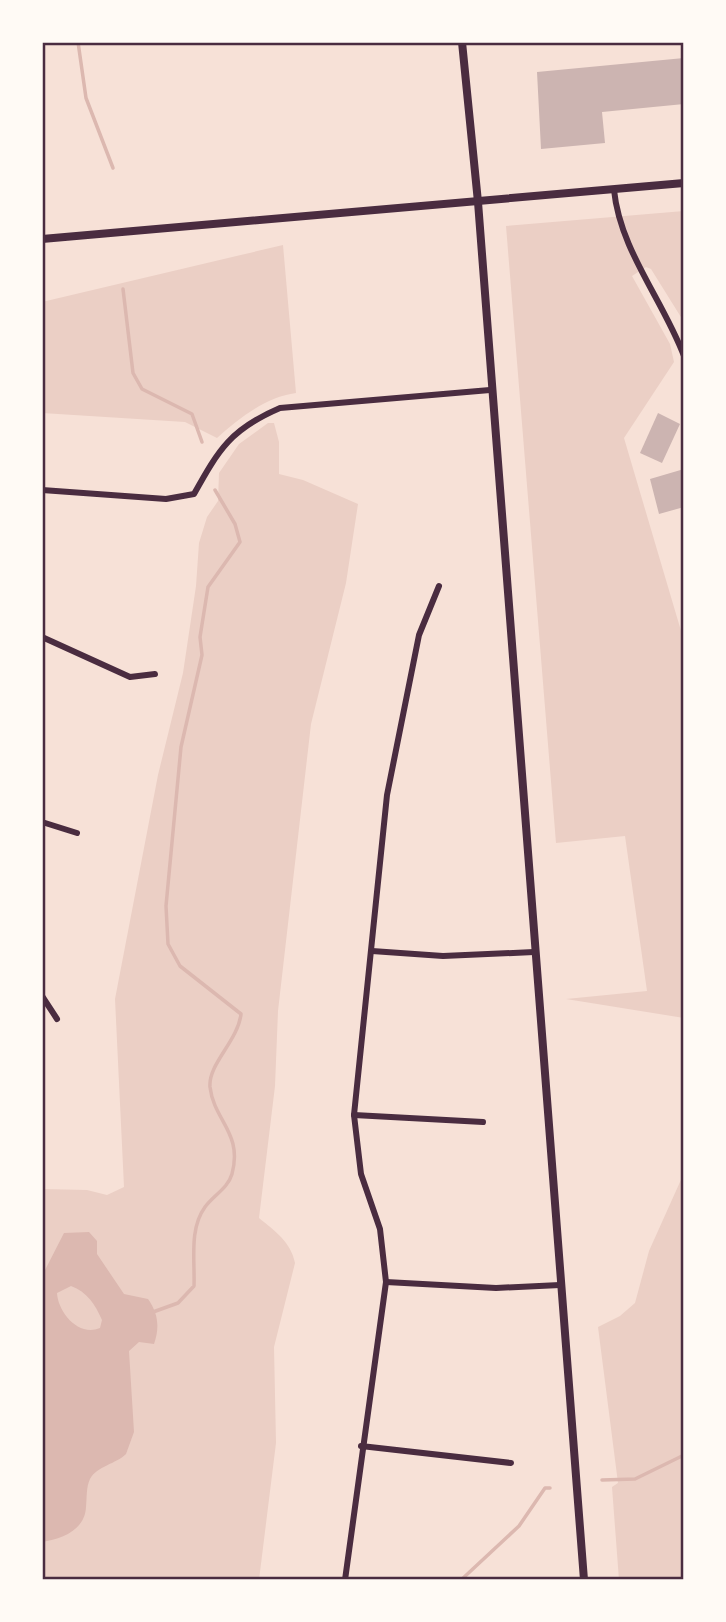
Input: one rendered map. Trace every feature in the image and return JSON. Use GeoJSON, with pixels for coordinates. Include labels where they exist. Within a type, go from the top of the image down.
{"type":"FeatureCollection","features":[{"type":"Feature","properties":{"kind":"main road"},"geometry":{"type":"LineString","coordinates":[[462,42],[478,202],[490,390],[584,1580]]}},
{"type":"Feature","properties":{"kind":"main road"},"geometry":{"type":"LineString","coordinates":[[42,239],[684,183]]}},
{"type":"Feature","properties":{"kind":"street"},"geometry":{"type":"LineString","coordinates":[[614,190],[620,228],[673,325],[684,356]]}},
{"type":"Feature","properties":{"kind":"street"},"geometry":{"type":"LineString","coordinates":[[42,490],[166,499],[194,494],[212,461],[231,438],[250,421],[280,408],[490,390]]}},
{"type":"Feature","properties":{"kind":"street"},"geometry":{"type":"LineString","coordinates":[[345,1580],[361,1446],[386,1282],[380,1229],[361,1174],[354,1115],[387,795],[419,635],[439,586]]}},
{"type":"Feature","properties":{"kind":"street"},"geometry":{"type":"LineString","coordinates":[[42,637],[130,677],[155,674]]}},
{"type":"Feature","properties":{"kind":"street"},"geometry":{"type":"LineString","coordinates":[[42,822],[77,833]]}},
{"type":"Feature","properties":{"kind":"street"},"geometry":{"type":"LineString","coordinates":[[372,951],[443,956],[534,952]]}},
{"type":"Feature","properties":{"kind":"street"},"geometry":{"type":"LineString","coordinates":[[42,996],[57,1019]]}},
{"type":"Feature","properties":{"kind":"street"},"geometry":{"type":"LineString","coordinates":[[354,1115],[483,1122]]}},
{"type":"Feature","properties":{"kind":"street"},"geometry":{"type":"LineString","coordinates":[[386,1282],[496,1289],[560,1285]]}},
{"type":"Feature","properties":{"kind":"street"},"geometry":{"type":"LineString","coordinates":[[361,1446],[511,1463]]}},
{"type":"Feature","properties":{"kind":"shaded area"},"geometry":{"type":"Polygon","coordinates":[[[684,211],[684,322],[651,269],[646,267],[632,276],[670,344],[674,362],[624,438],[684,641],[684,1018],[566,999],[647,991],[625,836],[556,843],[506,226],[684,211]]]}},
{"type":"Feature","properties":{"kind":"shaded area"},"geometry":{"type":"Polygon","coordinates":[[[283,245],[296,393],[264,404],[217,438],[185,422],[42,413],[42,302],[283,245]]]}},
{"type":"Feature","properties":{"kind":"shaded area"},"geometry":{"type":"Polygon","coordinates":[[[268,423],[274,423],[279,442],[279,474],[303,480],[358,504],[346,583],[311,724],[278,1011],[275,1086],[259,1218],[286,1243],[295,1263],[274,1347],[276,1443],[259,1580],[42,1580],[42,1189],[87,1190],[107,1195],[124,1187],[115,999],[158,775],[183,673],[196,586],[199,543],[207,517],[218,501],[219,473],[239,444],[268,423]]]}},
{"type":"Feature","properties":{"kind":"shaded area"},"geometry":{"type":"Polygon","coordinates":[[[684,1173],[684,1580],[619,1580],[612,1487],[618,1483],[598,1327],[620,1316],[635,1303],[649,1251],[684,1173]]]}},
{"type":"Feature","properties":{"kind":"shaded area"},"geometry":{"type":"Polygon","coordinates":[[[89,1232],[97,1241],[97,1254],[124,1294],[148,1299],[156,1315],[157,1332],[154,1344],[139,1342],[129,1351],[134,1432],[126,1454],[97,1471],[90,1479],[82,1522],[64,1536],[42,1542],[42,1276],[64,1233],[89,1232]],[[71,1286],[57,1293],[65,1315],[84,1329],[100,1328],[102,1320],[96,1309],[90,1299],[71,1286]]]}},
{"type":"Feature","properties":{"kind":"building"},"geometry":{"type":"Polygon","coordinates":[[[684,58],[684,104],[602,112],[605,143],[541,149],[537,72],[684,58]]]}},
{"type":"Feature","properties":{"kind":"building"},"geometry":{"type":"Polygon","coordinates":[[[658,413],[680,424],[662,463],[640,453],[658,413]]]}},
{"type":"Feature","properties":{"kind":"building"},"geometry":{"type":"Polygon","coordinates":[[[684,469],[684,507],[659,514],[650,479],[684,469]]]}},
{"type":"Feature","properties":{"kind":"waterway"},"geometry":{"type":"LineString","coordinates":[[78,42],[86,98],[113,168]]}},
{"type":"Feature","properties":{"kind":"waterway"},"geometry":{"type":"LineString","coordinates":[[123,289],[133,373],[142,389],[192,414],[202,442]]}},
{"type":"Feature","properties":{"kind":"waterway"},"geometry":{"type":"LineString","coordinates":[[153,1312],[178,1303],[194,1286],[197,1225],[205,1207],[230,1179],[234,1160],[231,1137],[210,1087],[214,1070],[235,1034],[241,1014],[180,966],[168,944],[166,906],[181,747],[202,655],[200,637],[208,587],[240,542],[235,524],[215,490]]}},
{"type":"Feature","properties":{"kind":"waterway"},"geometry":{"type":"LineString","coordinates":[[602,1480],[635,1479],[684,1455]]}},
{"type":"Feature","properties":{"kind":"waterway"},"geometry":{"type":"LineString","coordinates":[[461,1580],[519,1526],[545,1488],[550,1488]]}}]}
